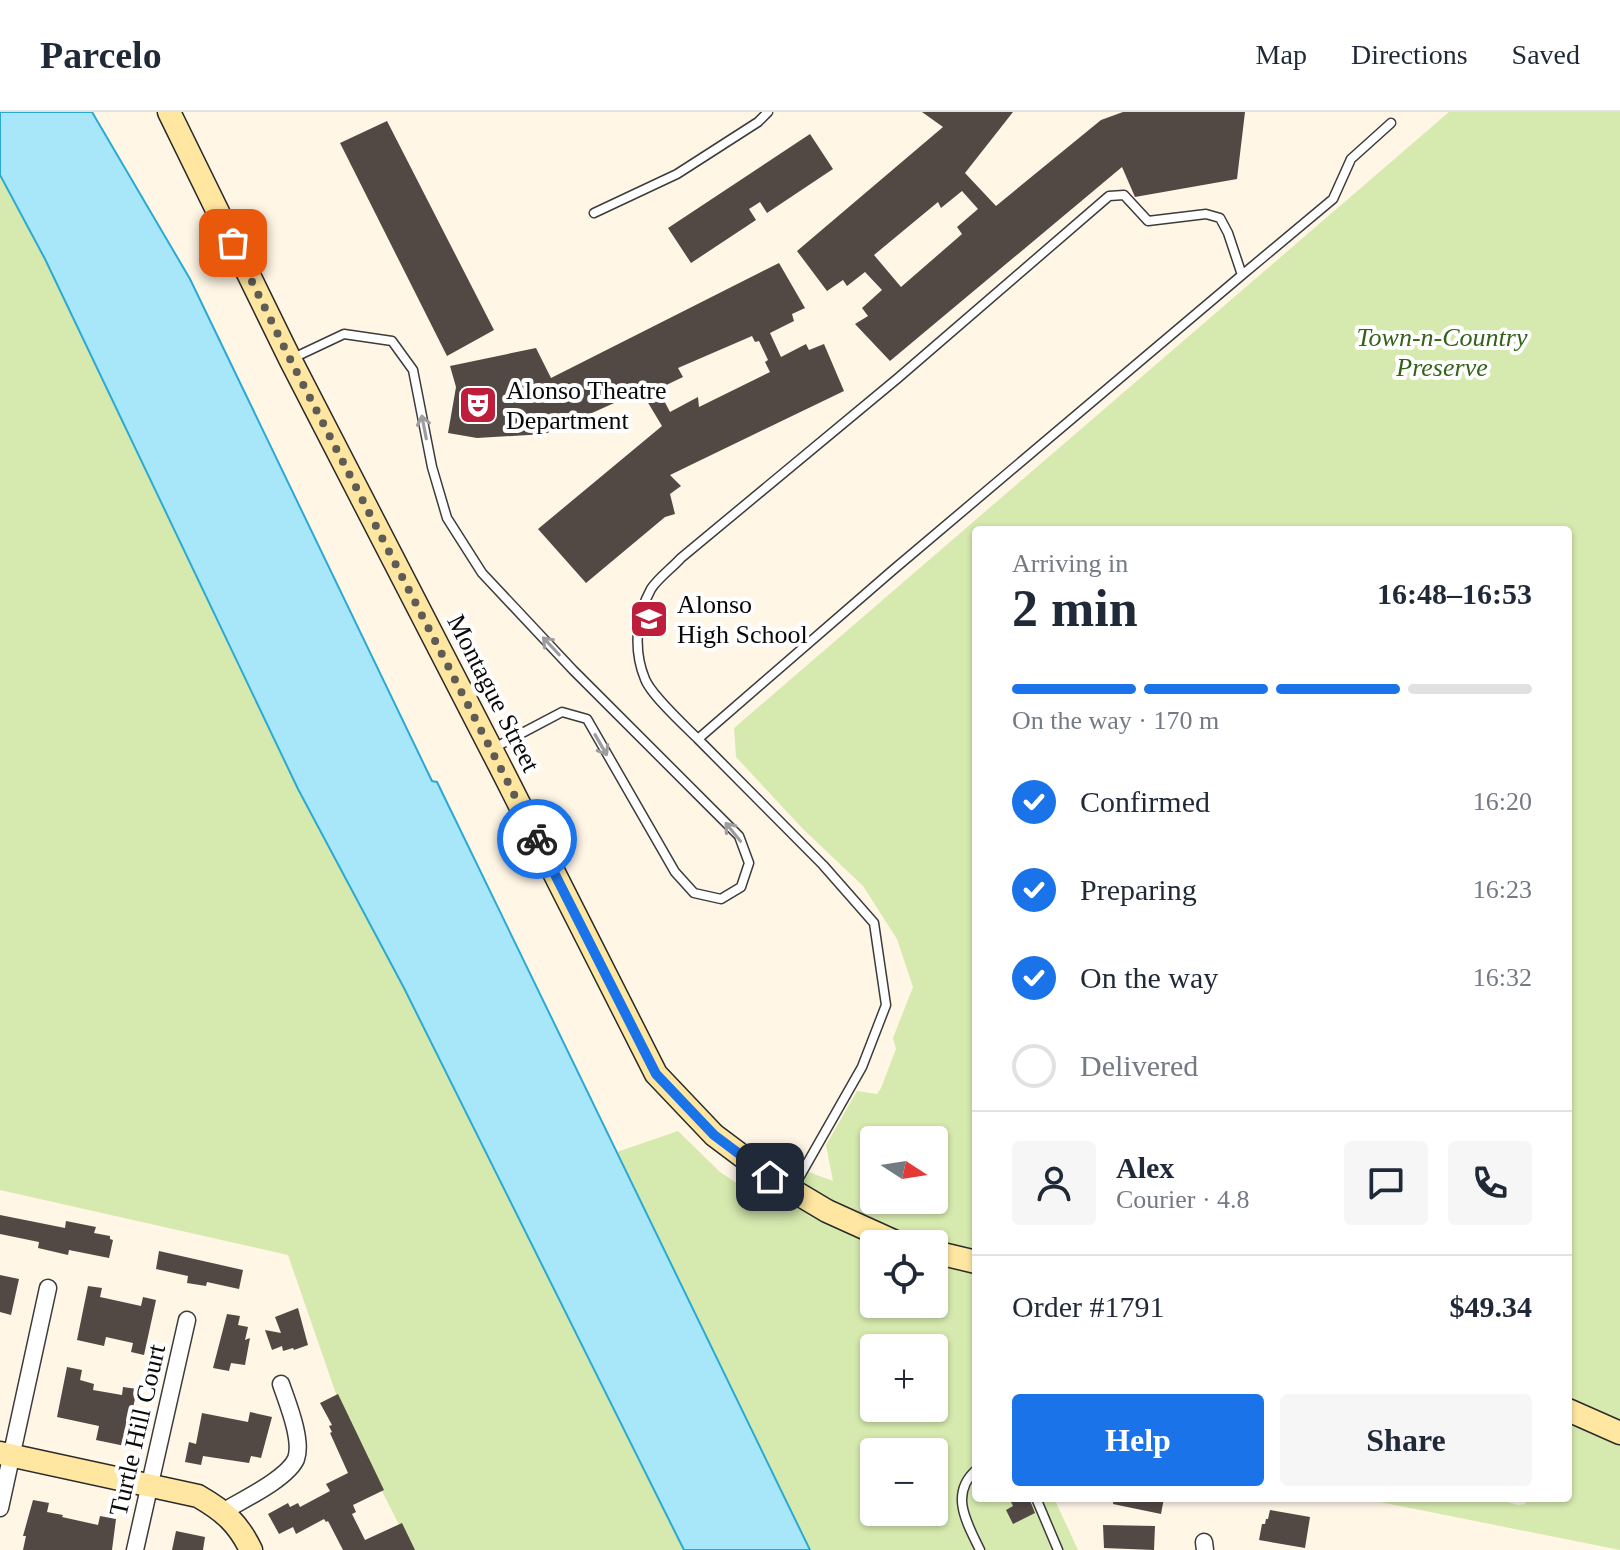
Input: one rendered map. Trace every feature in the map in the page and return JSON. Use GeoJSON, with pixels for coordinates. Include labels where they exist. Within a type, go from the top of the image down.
{"type":"FeatureCollection","features":[{"type":"Feature","properties":{"kind":"street","name":"Montague Street"},"geometry":{"type":"LineString","coordinates":[[169,112],[290,359],[656,1074],[714,1135],[770,1177],[827,1211],[869,1230]]}},
{"type":"Feature","properties":{"kind":"street"},"geometry":{"type":"LineString","coordinates":[[948,1255],[972,1261]]}},
{"type":"Feature","properties":{"kind":"street"},"geometry":{"type":"LineString","coordinates":[[0,1508],[6,1454],[48,1288]]}},
{"type":"Feature","properties":{"kind":"street","name":"Turtle Hill Court"},"geometry":{"type":"LineString","coordinates":[[135,1550],[187,1320]]}},
{"type":"Feature","properties":{"kind":"street"},"geometry":{"type":"LineString","coordinates":[[224,1511],[282,1475],[296,1458],[296,1434],[281,1384]]}},
{"type":"Feature","properties":{"kind":"street"},"geometry":{"type":"LineString","coordinates":[[1572,1412],[1620,1433]]}},
{"type":"Feature","properties":{"kind":"street"},"geometry":{"type":"LineString","coordinates":[[6,1454],[198,1496],[224,1511],[244,1535],[251,1550]]}},
{"type":"Feature","properties":{"kind":"lane"},"geometry":{"type":"LineString","coordinates":[[594,213],[677,174],[758,122],[768,112]]}},
{"type":"Feature","properties":{"kind":"lane"},"geometry":{"type":"LineString","coordinates":[[698,739],[893,570],[1333,199],[1351,159],[1391,123]]}},
{"type":"Feature","properties":{"kind":"lane"},"geometry":{"type":"LineString","coordinates":[[792,1191],[862,1067],[886,1005],[874,923],[823,865],[645,681],[637,645],[639,622],[652,588],[681,558],[898,378],[1109,196],[1124,195],[1148,221],[1206,214],[1220,218],[1242,275]]}},
{"type":"Feature","properties":{"kind":"lane"},"geometry":{"type":"LineString","coordinates":[[290,359],[344,334],[392,341],[401,351],[413,370],[432,467],[447,518],[482,573],[573,670],[739,836],[749,863],[741,887],[721,899],[694,893],[675,872],[587,719],[562,712],[491,749]]}},
{"type":"Feature","properties":{"kind":"lane"},"geometry":{"type":"LineString","coordinates":[[972,1474],[964,1483],[961,1508],[980,1550]]}},
{"type":"Feature","properties":{"kind":"lane"},"geometry":{"type":"LineString","coordinates":[[1038,1502],[1058,1550]]}},
{"type":"Feature","properties":{"kind":"green space","name":"Town-n-Country Preserve"},"geometry":{"type":"Polygon","coordinates":[[[1449,112],[1620,112],[1620,1424],[1572,1402],[1572,526],[972,526],[972,1252],[948,1247],[948,1230],[889,1230],[831,1204],[800,1185],[806,1171],[833,1181],[826,1145],[857,1091],[877,1094],[881,1088],[896,1049],[893,1038],[913,987],[897,939],[863,886],[803,829],[736,757],[734,728],[1449,112]]]}},
{"type":"Feature","properties":{"kind":"green space"},"geometry":{"type":"Polygon","coordinates":[[[0,175],[45,259],[298,789],[404,988],[684,1550],[412,1550],[344,1417],[288,1255],[0,1190],[0,175]]]}},
{"type":"Feature","properties":{"kind":"green space"},"geometry":{"type":"Polygon","coordinates":[[[678,1131],[720,1172],[747,1190],[790,1212],[794,1202],[860,1237],[860,1318],[948,1318],[948,1264],[972,1269],[972,1502],[1056,1502],[1078,1550],[810,1550],[617,1152],[678,1131]]]}},
{"type":"Feature","properties":{"kind":"green space"},"geometry":{"type":"Polygon","coordinates":[[[1572,1421],[1620,1442],[1620,1550],[1380,1502],[1507,1502],[1572,1502],[1572,1421]]]}},
{"type":"Feature","properties":{"kind":"water"},"geometry":{"type":"Polygon","coordinates":[[[0,112],[92,112],[190,279],[432,781],[437,782],[810,1550],[684,1550],[404,988],[298,789],[45,259],[0,175],[0,112]]]}},
{"type":"Feature","properties":{"kind":"building"},"geometry":{"type":"Polygon","coordinates":[[[922,112],[1013,112],[965,173],[996,206],[1101,120],[1123,112],[1245,112],[1237,179],[1135,197],[1122,167],[890,361],[855,324],[868,316],[862,308],[882,290],[865,272],[847,286],[843,280],[827,291],[797,251],[943,127],[922,112]],[[962,191],[941,208],[938,202],[874,255],[901,287],[962,234],[957,227],[978,209],[962,191]]]}},
{"type":"Feature","properties":{"kind":"building"},"geometry":{"type":"Polygon","coordinates":[[[387,121],[494,330],[447,356],[340,143],[387,121]]]}},
{"type":"Feature","properties":{"kind":"building"},"geometry":{"type":"Polygon","coordinates":[[[810,134],[833,169],[767,213],[760,202],[749,209],[756,220],[691,263],[668,228],[810,134]]]}},
{"type":"Feature","properties":{"kind":"building"},"geometry":{"type":"Polygon","coordinates":[[[779,263],[805,308],[792,314],[794,321],[770,333],[781,357],[806,344],[809,350],[824,344],[844,391],[670,475],[681,486],[670,494],[675,514],[665,517],[586,583],[538,529],[662,426],[641,391],[545,434],[477,438],[448,433],[456,387],[450,366],[536,348],[551,378],[779,263]],[[752,336],[678,368],[683,377],[658,389],[670,412],[698,397],[699,407],[770,372],[759,341],[755,342],[752,336]]]}},
{"type":"Feature","properties":{"kind":"building"},"geometry":{"type":"Polygon","coordinates":[[[0,1215],[65,1228],[66,1221],[96,1227],[94,1233],[110,1236],[113,1240],[109,1258],[69,1250],[68,1255],[38,1248],[39,1242],[0,1234],[0,1215]]]}},
{"type":"Feature","properties":{"kind":"building"},"geometry":{"type":"Polygon","coordinates":[[[159,1251],[243,1270],[239,1289],[207,1282],[206,1286],[187,1283],[188,1276],[156,1269],[159,1251]]]}},
{"type":"Feature","properties":{"kind":"building"},"geometry":{"type":"Polygon","coordinates":[[[0,1275],[19,1279],[11,1315],[0,1312],[0,1275]]]}},
{"type":"Feature","properties":{"kind":"building"},"geometry":{"type":"Polygon","coordinates":[[[88,1286],[102,1288],[100,1297],[141,1306],[143,1297],[156,1300],[144,1355],[131,1352],[133,1343],[106,1337],[104,1346],[77,1340],[88,1286]]]}},
{"type":"Feature","properties":{"kind":"building"},"geometry":{"type":"Polygon","coordinates":[[[298,1308],[308,1345],[294,1350],[283,1351],[282,1346],[272,1350],[265,1330],[281,1333],[275,1317],[298,1308]]]}},
{"type":"Feature","properties":{"kind":"building"},"geometry":{"type":"Polygon","coordinates":[[[227,1314],[240,1316],[238,1325],[248,1327],[245,1340],[250,1338],[245,1365],[231,1363],[229,1371],[213,1368],[227,1314]]]}},
{"type":"Feature","properties":{"kind":"building"},"geometry":{"type":"Polygon","coordinates":[[[67,1367],[82,1370],[80,1380],[94,1384],[93,1390],[122,1395],[123,1387],[137,1389],[125,1446],[96,1440],[99,1426],[57,1417],[67,1367]]]}},
{"type":"Feature","properties":{"kind":"building"},"geometry":{"type":"Polygon","coordinates":[[[338,1394],[384,1490],[353,1505],[356,1512],[352,1514],[365,1540],[402,1523],[415,1550],[343,1550],[324,1519],[296,1534],[293,1527],[279,1534],[268,1514],[288,1503],[290,1507],[298,1503],[300,1507],[330,1491],[326,1484],[348,1473],[330,1433],[329,1426],[332,1425],[320,1403],[338,1394]]]}},
{"type":"Feature","properties":{"kind":"building"},"geometry":{"type":"Polygon","coordinates":[[[250,1412],[272,1417],[261,1458],[251,1456],[249,1463],[203,1456],[201,1465],[185,1462],[189,1442],[196,1444],[202,1413],[248,1422],[250,1412]]]}},
{"type":"Feature","properties":{"kind":"building"},"geometry":{"type":"Polygon","coordinates":[[[33,1500],[49,1503],[47,1512],[62,1517],[98,1525],[100,1516],[116,1519],[112,1550],[23,1550],[26,1536],[23,1536],[33,1500]]]}},
{"type":"Feature","properties":{"kind":"building"},"geometry":{"type":"Polygon","coordinates":[[[1011,1502],[1031,1502],[1035,1513],[1013,1524],[1006,1510],[1013,1506],[1011,1502]]]}},
{"type":"Feature","properties":{"kind":"building"},"geometry":{"type":"Polygon","coordinates":[[[1113,1502],[1163,1502],[1161,1514],[1113,1502]]]}},
{"type":"Feature","properties":{"kind":"building"},"geometry":{"type":"Polygon","coordinates":[[[1270,1510],[1310,1517],[1305,1548],[1259,1540],[1262,1524],[1268,1519],[1270,1510]]]}},
{"type":"Feature","properties":{"kind":"building"},"geometry":{"type":"Polygon","coordinates":[[[1103,1525],[1155,1526],[1154,1550],[1104,1548],[1103,1525]]]}},
{"type":"Feature","properties":{"kind":"building"},"geometry":{"type":"Polygon","coordinates":[[[176,1531],[205,1537],[203,1550],[172,1550],[176,1531]]]}},
{"type":"Feature","properties":{"kind":"way so far"},"geometry":{"type":"LineString","coordinates":[[233,243],[537,839]]}},
{"type":"Feature","properties":{"kind":"place","name":"Alonso Theatre Department"},"geometry":{"type":"Point","coordinates":[478,405]}},
{"type":"Feature","properties":{"kind":"place","name":"Alonso High School"},"geometry":{"type":"Point","coordinates":[649,619]}},
{"type":"Feature","properties":{"kind":"route"},"geometry":{"type":"LineString","coordinates":[[537,839],[656,1074],[714,1135],[770,1177]]}}]}
